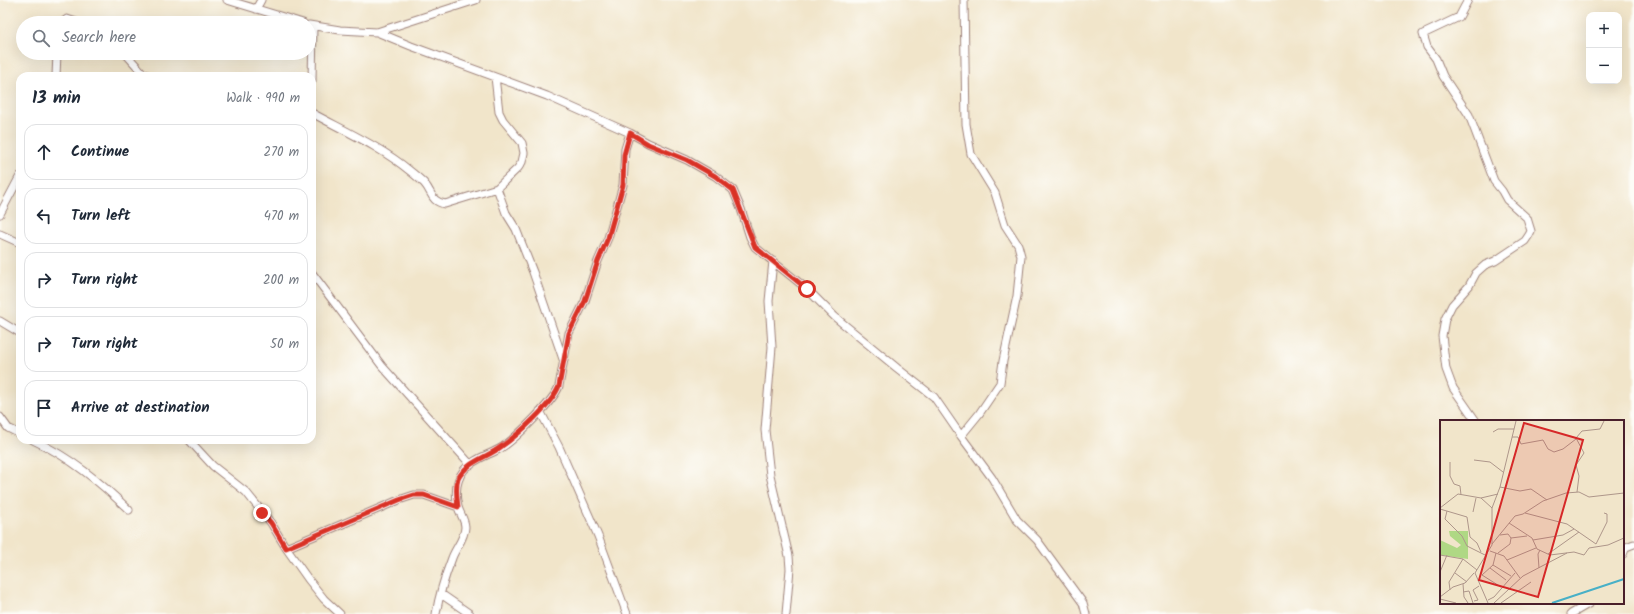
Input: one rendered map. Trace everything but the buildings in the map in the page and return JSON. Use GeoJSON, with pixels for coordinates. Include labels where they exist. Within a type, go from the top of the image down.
{"type":"FeatureCollection","features":[{"type":"Feature","properties":{"kind":"street"},"geometry":{"type":"LineString","coordinates":[[227,0],[280,16]]}},
{"type":"Feature","properties":{"kind":"street"},"geometry":{"type":"LineString","coordinates":[[256,9],[260,0]]}},
{"type":"Feature","properties":{"kind":"street"},"geometry":{"type":"LineString","coordinates":[[377,32],[476,0]]}},
{"type":"Feature","properties":{"kind":"street"},"geometry":{"type":"LineString","coordinates":[[961,436],[979,414],[1000,383],[1003,361],[1017,296],[1021,256],[1018,245],[1005,225],[995,193],[971,154],[966,124],[964,0]]}},
{"type":"Feature","properties":{"kind":"street"},"geometry":{"type":"LineString","coordinates":[[1468,0],[1459,17],[1423,34],[1427,47],[1436,59],[1443,76],[1469,115],[1494,181],[1502,190],[1507,200],[1527,218],[1531,230],[1529,236],[1524,241],[1495,261],[1485,265],[1476,273],[1469,286],[1452,306],[1445,319],[1442,336],[1446,369],[1453,388],[1475,420]]}},
{"type":"Feature","properties":{"kind":"street"},"geometry":{"type":"LineString","coordinates":[[316,26],[340,30],[377,32],[547,96],[630,133],[648,144],[687,160],[715,176],[733,190],[755,247],[807,289],[835,317],[934,397],[992,478],[1018,520],[1036,540],[1083,603],[1086,614]]}},
{"type":"Feature","properties":{"kind":"street"},"geometry":{"type":"LineString","coordinates":[[56,72],[57,60]]}},
{"type":"Feature","properties":{"kind":"street"},"geometry":{"type":"LineString","coordinates":[[131,60],[141,72]]}},
{"type":"Feature","properties":{"kind":"street"},"geometry":{"type":"LineString","coordinates":[[312,60],[312,72]]}},
{"type":"Feature","properties":{"kind":"street"},"geometry":{"type":"LineString","coordinates":[[316,115],[374,146],[425,184],[433,199],[439,203],[445,204],[497,188],[518,168],[524,153],[522,143],[503,120],[499,112],[494,77]]}},
{"type":"Feature","properties":{"kind":"street"},"geometry":{"type":"LineString","coordinates":[[436,614],[440,594],[452,558],[464,533],[464,523],[458,507],[456,486],[465,469],[471,464],[502,447],[557,393],[569,333],[585,301],[598,261],[608,238],[616,210],[623,185],[624,155],[630,133]]}},
{"type":"Feature","properties":{"kind":"street"},"geometry":{"type":"LineString","coordinates":[[0,214],[16,184]]}},
{"type":"Feature","properties":{"kind":"street"},"geometry":{"type":"LineString","coordinates":[[497,188],[506,213],[516,229],[528,258],[563,360]]}},
{"type":"Feature","properties":{"kind":"street"},"geometry":{"type":"LineString","coordinates":[[0,234],[16,240]]}},
{"type":"Feature","properties":{"kind":"street"},"geometry":{"type":"LineString","coordinates":[[773,261],[769,301],[772,347],[764,430],[770,475],[789,556],[786,614]]}},
{"type":"Feature","properties":{"kind":"street"},"geometry":{"type":"LineString","coordinates":[[316,278],[382,366],[471,464]]}},
{"type":"Feature","properties":{"kind":"street"},"geometry":{"type":"LineString","coordinates":[[0,321],[16,331]]}},
{"type":"Feature","properties":{"kind":"street"},"geometry":{"type":"LineString","coordinates":[[540,411],[598,536],[627,614]]}},
{"type":"Feature","properties":{"kind":"street"},"geometry":{"type":"LineString","coordinates":[[0,417],[8,428],[16,432]]}},
{"type":"Feature","properties":{"kind":"street"},"geometry":{"type":"LineString","coordinates":[[41,444],[80,467],[129,510]]}},
{"type":"Feature","properties":{"kind":"street"},"geometry":{"type":"LineString","coordinates":[[192,444],[208,462],[246,492],[271,523],[286,548],[312,584],[324,599],[340,614]]}},
{"type":"Feature","properties":{"kind":"street"},"geometry":{"type":"LineString","coordinates":[[286,548],[414,495],[424,495],[458,507]]}},
{"type":"Feature","properties":{"kind":"street"},"geometry":{"type":"LineString","coordinates":[[1624,545],[1634,544]]}},
{"type":"Feature","properties":{"kind":"street"},"geometry":{"type":"LineString","coordinates":[[440,594],[470,614]]}},
{"type":"Feature","properties":{"kind":"street"},"geometry":{"type":"LineString","coordinates":[[1572,614],[1588,604]]}},
{"type":"Feature","properties":{"kind":"route"},"geometry":{"type":"LineString","coordinates":[[262,513],[271,523],[286,548],[414,495],[424,495],[458,507],[456,486],[465,469],[477,460],[502,447],[514,437],[557,393],[569,333],[592,283],[598,261],[608,238],[621,193],[623,185],[624,155],[630,133],[648,144],[687,160],[715,176],[733,190],[755,247],[807,289]]}}]}
